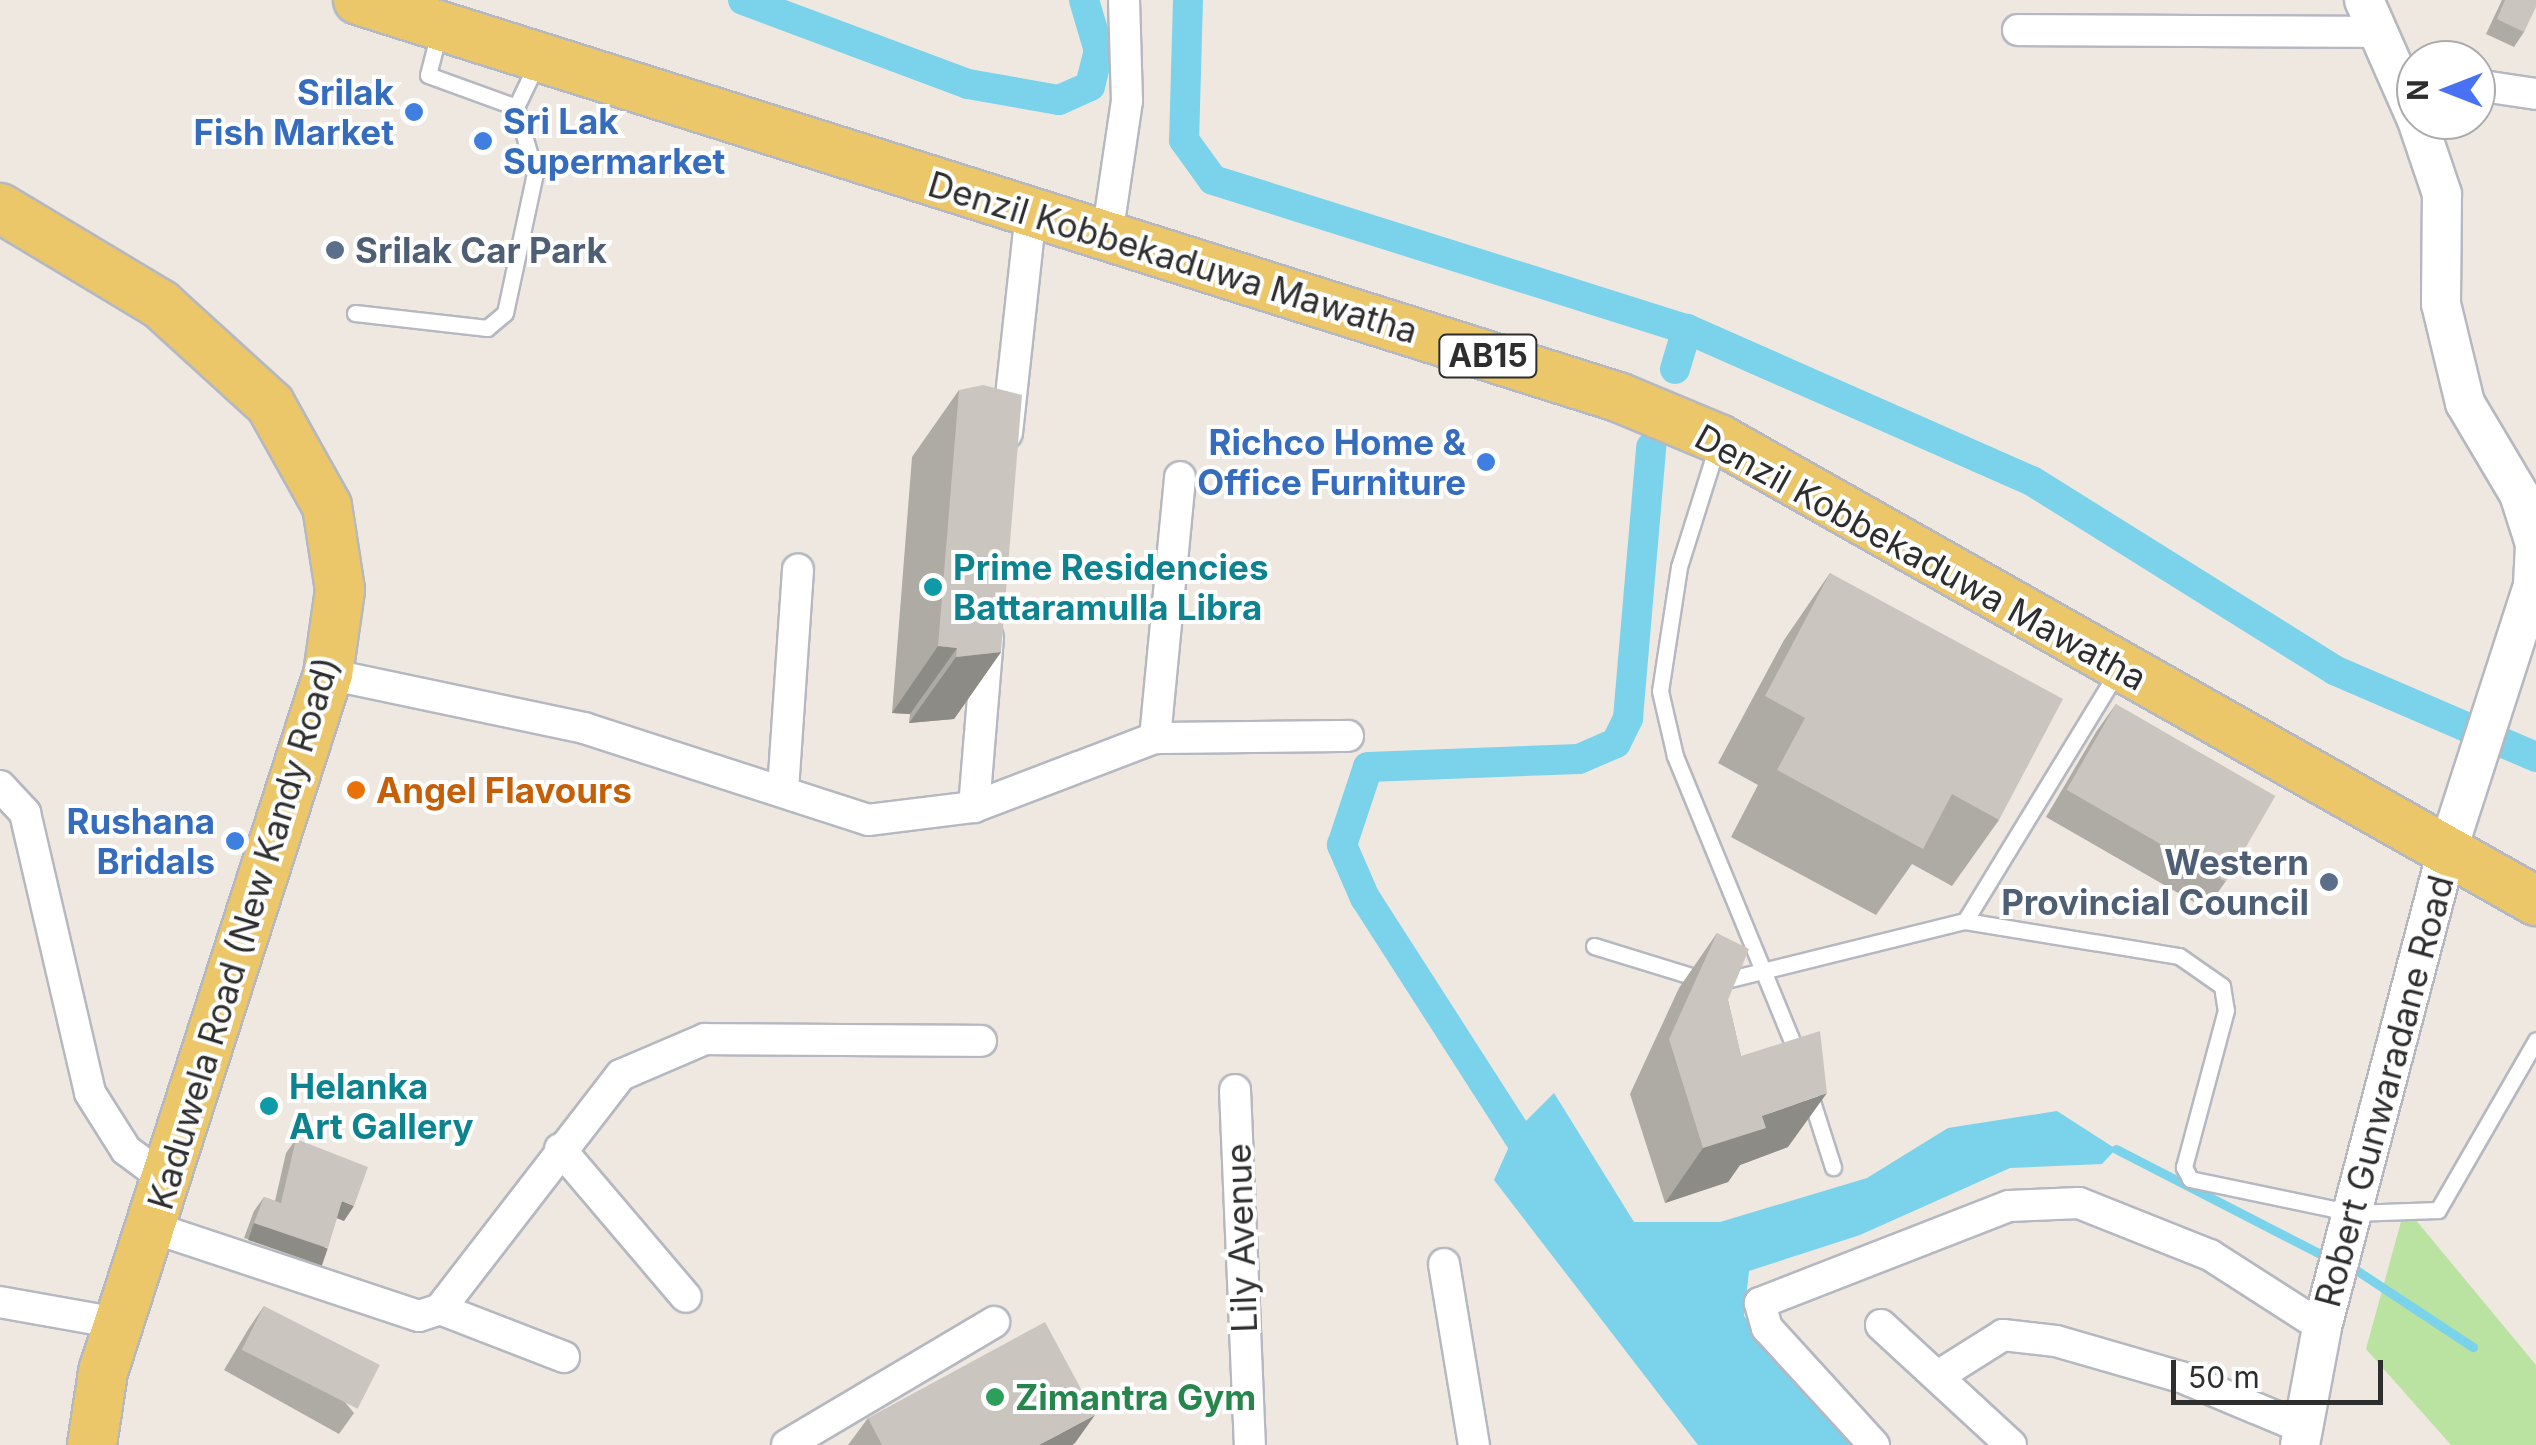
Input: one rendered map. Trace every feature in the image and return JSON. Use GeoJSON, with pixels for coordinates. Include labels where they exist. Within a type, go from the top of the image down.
{"type":"FeatureCollection","features":[{"type":"Feature","properties":{"kind":"main road","name":"Denzil Kobbekaduwa Mawatha"},"geometry":{"type":"LineString","coordinates":[[358,0],[1618,397],[1720,439],[2446,855],[2536,901]]}},
{"type":"Feature","properties":{"kind":"main road","name":"Kaduwela Road (New Kandy Road)"},"geometry":{"type":"LineString","coordinates":[[0,208],[198,334],[293,435],[327,506],[338,563],[328,674],[118,1323],[92,1445]]}},
{"type":"Feature","properties":{"kind":"street"},"geometry":{"type":"LineString","coordinates":[[1107,236],[1126,101],[1124,0]]}},
{"type":"Feature","properties":{"kind":"street"},"geometry":{"type":"LineString","coordinates":[[2018,30],[2371,16],[2396,57]]}},
{"type":"Feature","properties":{"kind":"street"},"geometry":{"type":"LineString","coordinates":[[2496,88],[2536,94]]}},
{"type":"Feature","properties":{"kind":"street"},"geometry":{"type":"LineString","coordinates":[[2423,140],[2442,194],[2441,304],[2465,403],[2519,494],[2535,544]]}},
{"type":"Feature","properties":{"kind":"street"},"geometry":{"type":"LineString","coordinates":[[1003,468],[1031,212]]}},
{"type":"Feature","properties":{"kind":"street"},"geometry":{"type":"LineString","coordinates":[[1155,738],[1180,477]]}},
{"type":"Feature","properties":{"kind":"street","name":"Robert Gunwaradane Road"},"geometry":{"type":"LineString","coordinates":[[2302,1437],[2326,1314],[2446,855],[2533,585],[2535,544]]}},
{"type":"Feature","properties":{"kind":"street"},"geometry":{"type":"LineString","coordinates":[[784,790],[798,570]]}},
{"type":"Feature","properties":{"kind":"street"},"geometry":{"type":"LineString","coordinates":[[974,807],[991,601]]}},
{"type":"Feature","properties":{"kind":"street"},"geometry":{"type":"LineString","coordinates":[[328,674],[584,728],[868,820],[974,807],[1155,738],[1348,736]]}},
{"type":"Feature","properties":{"kind":"street"},"geometry":{"type":"LineString","coordinates":[[0,786],[25,813],[90,1093],[126,1150],[165,1179]]}},
{"type":"Feature","properties":{"kind":"street"},"geometry":{"type":"LineString","coordinates":[[150,1227],[419,1316],[440,1309],[621,1075],[705,1039],[981,1042]]}},
{"type":"Feature","properties":{"kind":"street","name":"Lily Avenue"},"geometry":{"type":"LineString","coordinates":[[1235,1090],[1250,1445]]}},
{"type":"Feature","properties":{"kind":"street"},"geometry":{"type":"LineString","coordinates":[[560,1149],[686,1297]]}},
{"type":"Feature","properties":{"kind":"street"},"geometry":{"type":"LineString","coordinates":[[1874,1445],[1767,1328],[1760,1303],[2009,1206],[2080,1203],[2210,1256],[2326,1314]]}},
{"type":"Feature","properties":{"kind":"street"},"geometry":{"type":"LineString","coordinates":[[1444,1264],[1474,1445]]}},
{"type":"Feature","properties":{"kind":"street"},"geometry":{"type":"LineString","coordinates":[[0,1302],[118,1323]]}},
{"type":"Feature","properties":{"kind":"street"},"geometry":{"type":"LineString","coordinates":[[440,1309],[564,1357]]}},
{"type":"Feature","properties":{"kind":"street"},"geometry":{"type":"LineString","coordinates":[[788,1445],[994,1322]]}},
{"type":"Feature","properties":{"kind":"street"},"geometry":{"type":"LineString","coordinates":[[1881,1325],[2011,1445]]}},
{"type":"Feature","properties":{"kind":"street"},"geometry":{"type":"LineString","coordinates":[[1938,1376],[2002,1335],[2056,1341],[2181,1377],[2302,1437]]}},
{"type":"Feature","properties":{"kind":"lane"},"geometry":{"type":"LineString","coordinates":[[442,26],[428,75],[516,107]]}},
{"type":"Feature","properties":{"kind":"lane"},"geometry":{"type":"LineString","coordinates":[[355,314],[487,328],[506,312],[534,173],[516,107],[540,57]]}},
{"type":"Feature","properties":{"kind":"lane"},"geometry":{"type":"LineString","coordinates":[[1720,439],[1679,567],[1660,692],[1675,756],[1770,971],[1833,1167]]}},
{"type":"Feature","properties":{"kind":"lane"},"geometry":{"type":"LineString","coordinates":[[1964,920],[2119,668]]}},
{"type":"Feature","properties":{"kind":"lane"},"geometry":{"type":"LineString","coordinates":[[1594,946],[1714,983],[1964,920],[2179,956],[2222,986],[2226,1010],[2184,1168],[2190,1179],[2350,1224],[2438,1210],[2536,1040]]}},
{"type":"Feature","properties":{"kind":"green space"},"geometry":{"type":"Polygon","coordinates":[[[2405,1207],[2536,1365],[2536,1445],[2451,1445],[2366,1349],[2405,1207]]]}},
{"type":"Feature","properties":{"kind":"water"},"geometry":{"type":"Polygon","coordinates":[[[1554,1093],[1634,1222],[1720,1222],[1867,1178],[1948,1128],[2057,1111],[2116,1149],[2102,1164],[2010,1168],[1860,1235],[1749,1271],[1744,1316],[1852,1445],[1698,1445],[1494,1180],[1516,1131],[1554,1093]]]}},
{"type":"Feature","properties":{"kind":"building"},"geometry":{"type":"Polygon","coordinates":[[[2505,0],[2536,0],[2524,32],[2497,19],[2505,0]]]}},
{"type":"Feature","properties":{"kind":"building"},"geometry":{"type":"Polygon","coordinates":[[[983,385],[1022,395],[1001,652],[956,657],[957,648],[938,646],[959,390],[983,385]]]}},
{"type":"Feature","properties":{"kind":"building"},"geometry":{"type":"Polygon","coordinates":[[[1830,573],[2063,699],[1999,820],[1952,794],[1923,849],[1777,770],[1805,718],[1765,696],[1830,573]]]}},
{"type":"Feature","properties":{"kind":"building"},"geometry":{"type":"Polygon","coordinates":[[[2116,704],[2275,796],[2226,882],[2066,790],[2116,704]]]}},
{"type":"Feature","properties":{"kind":"building"},"geometry":{"type":"Polygon","coordinates":[[[1717,933],[1749,949],[1728,1000],[1741,1056],[1820,1031],[1827,1093],[1762,1116],[1766,1128],[1703,1148],[1669,1039],[1717,933]]]}},
{"type":"Feature","properties":{"kind":"building"},"geometry":{"type":"Polygon","coordinates":[[[296,1139],[368,1167],[354,1206],[342,1201],[328,1248],[254,1223],[264,1197],[281,1203],[296,1139]]]}},
{"type":"Feature","properties":{"kind":"building"},"geometry":{"type":"Polygon","coordinates":[[[264,1306],[380,1365],[358,1409],[242,1350],[264,1306]]]}},
{"type":"Feature","properties":{"kind":"building","name":"Zimantra Gym"},"geometry":{"type":"Polygon","coordinates":[[[1045,1322],[1095,1415],[1039,1445],[882,1445],[868,1418],[1045,1322]]]}},
{"type":"Feature","properties":{"kind":"waterway"},"geometry":{"type":"LineString","coordinates":[[743,0],[968,84],[1059,100],[1090,86],[1099,51],[1084,0]]}},
{"type":"Feature","properties":{"kind":"waterway"},"geometry":{"type":"LineString","coordinates":[[1188,0],[1184,140],[1213,180],[1687,329],[2032,481],[2334,670],[2536,757]]}},
{"type":"Feature","properties":{"kind":"waterway"},"geometry":{"type":"LineString","coordinates":[[1675,369],[1687,329]]}},
{"type":"Feature","properties":{"kind":"waterway"},"geometry":{"type":"LineString","coordinates":[[1536,1164],[1365,898],[1342,845],[1368,767],[1579,759],[1616,743],[1628,718],[1651,447]]}},
{"type":"Feature","properties":{"kind":"waterway"},"geometry":{"type":"LineString","coordinates":[[2116,1149],[2332,1260]]}},
{"type":"Feature","properties":{"kind":"waterway"},"geometry":{"type":"LineString","coordinates":[[2347,1264],[2473,1347]]}},
{"type":"Feature","properties":{"kind":"place","name":"Srilak Fish Market"},"geometry":{"type":"Point","coordinates":[414,112]}},
{"type":"Feature","properties":{"kind":"place","name":"Sri Lak Supermarket"},"geometry":{"type":"Point","coordinates":[483,141]}},
{"type":"Feature","properties":{"kind":"place","name":"Srilak Car Park"},"geometry":{"type":"Point","coordinates":[335,250]}},
{"type":"Feature","properties":{"kind":"place","name":"Richco Home & Office Furniture"},"geometry":{"type":"Point","coordinates":[1486,462]}},
{"type":"Feature","properties":{"kind":"place","name":"Prime Residencies Battaramulla Libra"},"geometry":{"type":"Point","coordinates":[933,587]}},
{"type":"Feature","properties":{"kind":"place","name":"Angel Flavours"},"geometry":{"type":"Point","coordinates":[356,790]}},
{"type":"Feature","properties":{"kind":"place","name":"Rushana Bridals"},"geometry":{"type":"Point","coordinates":[235,841]}},
{"type":"Feature","properties":{"kind":"place","name":"Western Provincial Council"},"geometry":{"type":"Point","coordinates":[2329,882]}},
{"type":"Feature","properties":{"kind":"place","name":"Helanka Art Gallery"},"geometry":{"type":"Point","coordinates":[269,1106]}},
{"type":"Feature","properties":{"kind":"place","name":"Zimantra Gym"},"geometry":{"type":"Point","coordinates":[995,1397]}}]}
